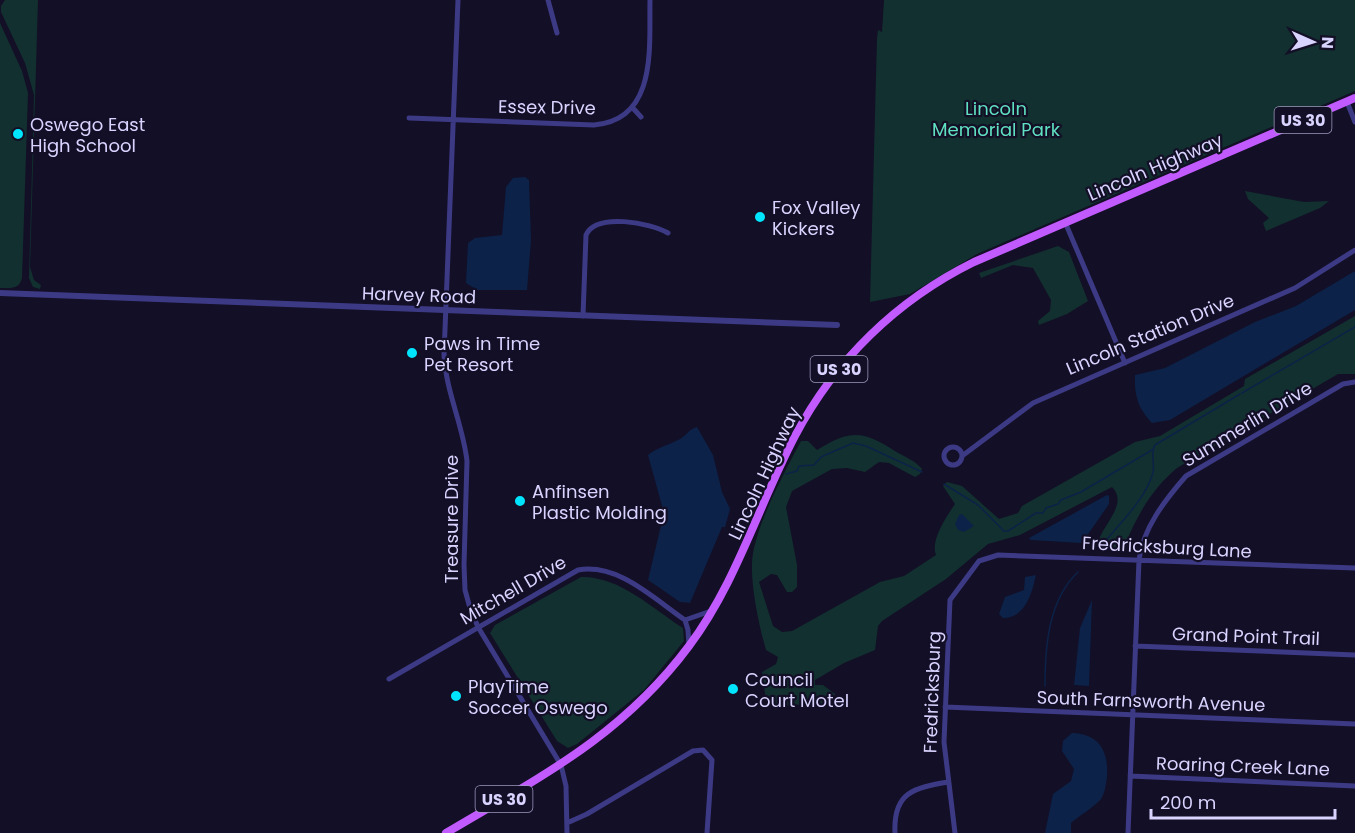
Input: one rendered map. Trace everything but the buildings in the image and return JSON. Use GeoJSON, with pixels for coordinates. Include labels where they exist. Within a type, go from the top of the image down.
{"type":"FeatureCollection","features":[{"type":"Feature","properties":{"kind":"main road","name":"Lincoln Highway"},"geometry":{"type":"LineString","coordinates":[[446,833],[561,765],[601,738],[636,707],[688,647],[713,611],[738,563],[794,437],[822,391],[861,343],[910,301],[953,273],[1065,222],[1355,98]]}},
{"type":"Feature","properties":{"kind":"street","name":"Treasure Drive"},"geometry":{"type":"LineString","coordinates":[[458,0],[445,371],[465,443],[467,461],[465,590],[478,627],[561,765]]}},
{"type":"Feature","properties":{"kind":"street"},"geometry":{"type":"LineString","coordinates":[[548,0],[556,33]]}},
{"type":"Feature","properties":{"kind":"street"},"geometry":{"type":"LineString","coordinates":[[641,117],[632,107],[642,93],[647,78],[650,0]]}},
{"type":"Feature","properties":{"kind":"street"},"geometry":{"type":"LineString","coordinates":[[1347,102],[1355,122]]}},
{"type":"Feature","properties":{"kind":"street","name":"Essex Drive"},"geometry":{"type":"LineString","coordinates":[[409,118],[594,124],[613,120],[632,107]]}},
{"type":"Feature","properties":{"kind":"street"},"geometry":{"type":"LineString","coordinates":[[583,316],[588,229],[600,222],[653,224],[668,233]]}},
{"type":"Feature","properties":{"kind":"street"},"geometry":{"type":"LineString","coordinates":[[1065,222],[1125,363]]}},
{"type":"Feature","properties":{"kind":"street","name":"Lincoln Station Drive"},"geometry":{"type":"LineString","coordinates":[[962,456],[1033,403],[1294,288],[1355,250]]}},
{"type":"Feature","properties":{"kind":"street","name":"Harvey Road"},"geometry":{"type":"LineString","coordinates":[[0,293],[837,325]]}},
{"type":"Feature","properties":{"kind":"street","name":"Summerlin Drive"},"geometry":{"type":"LineString","coordinates":[[1128,833],[1139,560],[1145,536],[1169,495],[1186,476],[1343,384],[1355,382]]}},
{"type":"Feature","properties":{"kind":"street","name":"Fredricksburg Lane"},"geometry":{"type":"LineString","coordinates":[[979,561],[998,555],[1355,568]]}},
{"type":"Feature","properties":{"kind":"street","name":"Fredricksburg"},"geometry":{"type":"LineString","coordinates":[[954,833],[944,742],[950,600],[979,561]]}},
{"type":"Feature","properties":{"kind":"street","name":"Mitchell Drive"},"geometry":{"type":"LineString","coordinates":[[389,679],[578,570],[590,567],[610,571],[685,620]]}},
{"type":"Feature","properties":{"kind":"street"},"geometry":{"type":"LineString","coordinates":[[688,647],[688,630],[685,620],[713,611]]}},
{"type":"Feature","properties":{"kind":"street","name":"Grand Point Trail"},"geometry":{"type":"LineString","coordinates":[[1135,646],[1355,655]]}},
{"type":"Feature","properties":{"kind":"street","name":"South Farnsworth Avenue"},"geometry":{"type":"LineString","coordinates":[[945,707],[1355,724]]}},
{"type":"Feature","properties":{"kind":"street"},"geometry":{"type":"LineString","coordinates":[[567,823],[693,751],[708,752],[712,760],[708,833]]}},
{"type":"Feature","properties":{"kind":"street"},"geometry":{"type":"LineString","coordinates":[[561,765],[566,781],[567,833]]}},
{"type":"Feature","properties":{"kind":"street","name":"Roaring Creek Lane"},"geometry":{"type":"LineString","coordinates":[[1130,776],[1355,786]]}},
{"type":"Feature","properties":{"kind":"street"},"geometry":{"type":"LineString","coordinates":[[895,833],[895,814],[906,796],[915,789],[948,782]]}},
{"type":"Feature","properties":{"kind":"green space"},"geometry":{"type":"Polygon","coordinates":[[[5,0],[38,0],[30,267],[34,280],[41,285],[40,289],[33,287],[29,278],[34,95],[25,63],[1,12],[1,6],[5,0]]]}},
{"type":"Feature","properties":{"kind":"green space","name":"Lincoln Memorial Park"},"geometry":{"type":"Polygon","coordinates":[[[884,0],[1355,0],[1355,91],[977,254],[910,294],[870,302],[877,39],[878,30],[882,32],[884,0]]]}},
{"type":"Feature","properties":{"kind":"green space"},"geometry":{"type":"Polygon","coordinates":[[[0,23],[22,71],[28,93],[22,278],[19,285],[14,288],[0,288],[0,23]]]}},
{"type":"Feature","properties":{"kind":"green space"},"geometry":{"type":"Polygon","coordinates":[[[1245,191],[1304,202],[1329,201],[1320,208],[1266,231],[1263,223],[1269,218],[1248,199],[1245,191]]]}},
{"type":"Feature","properties":{"kind":"green space"},"geometry":{"type":"Polygon","coordinates":[[[1058,246],[1069,252],[1088,301],[1067,314],[1039,325],[1038,321],[1050,311],[1051,300],[1033,268],[1013,265],[981,278],[979,273],[1058,246]]]}},
{"type":"Feature","properties":{"kind":"green space"},"geometry":{"type":"Polygon","coordinates":[[[1355,316],[1355,374],[1338,374],[1177,468],[1149,499],[1127,540],[1119,550],[1098,545],[1118,501],[1117,494],[1112,487],[1020,535],[988,544],[946,579],[882,621],[878,626],[875,650],[844,663],[815,680],[815,685],[823,685],[835,694],[835,702],[782,707],[775,710],[776,704],[766,701],[762,672],[776,664],[778,657],[766,650],[756,607],[752,563],[764,518],[801,441],[808,441],[817,450],[847,436],[865,436],[884,444],[922,469],[915,477],[889,463],[879,462],[865,472],[847,468],[832,469],[792,491],[786,507],[797,565],[797,587],[792,592],[787,592],[777,575],[771,574],[759,582],[773,626],[782,632],[792,631],[880,582],[904,576],[936,555],[937,535],[955,504],[943,486],[947,482],[962,486],[999,519],[1018,513],[1022,506],[1135,442],[1160,436],[1244,386],[1245,379],[1355,316]]]}},
{"type":"Feature","properties":{"kind":"green space"},"geometry":{"type":"Polygon","coordinates":[[[581,577],[609,582],[635,595],[683,628],[684,641],[644,690],[577,744],[568,748],[557,741],[490,633],[495,625],[581,577]]]}},
{"type":"Feature","properties":{"kind":"water"},"geometry":{"type":"Polygon","coordinates":[[[525,177],[529,180],[531,240],[527,290],[477,290],[466,283],[468,243],[475,238],[502,235],[506,187],[513,178],[525,177]]]}},
{"type":"Feature","properties":{"kind":"water"},"geometry":{"type":"Polygon","coordinates":[[[1355,271],[1355,310],[1170,420],[1152,423],[1143,412],[1136,395],[1135,375],[1165,368],[1255,322],[1296,306],[1355,271]]]}},
{"type":"Feature","properties":{"kind":"water"},"geometry":{"type":"Polygon","coordinates":[[[697,427],[713,455],[722,492],[730,509],[725,527],[722,527],[690,603],[680,602],[648,580],[664,513],[648,455],[680,439],[697,427]]]}},
{"type":"Feature","properties":{"kind":"water"},"geometry":{"type":"Polygon","coordinates":[[[1107,495],[1109,504],[1082,543],[1031,540],[1029,538],[1107,495]]]}},
{"type":"Feature","properties":{"kind":"water"},"geometry":{"type":"Polygon","coordinates":[[[962,514],[974,526],[964,532],[958,530],[955,524],[959,515],[962,514]]]}},
{"type":"Feature","properties":{"kind":"water"},"geometry":{"type":"Polygon","coordinates":[[[1036,575],[1026,604],[1017,614],[1003,618],[999,614],[1005,597],[1024,590],[1025,577],[1036,575]]]}},
{"type":"Feature","properties":{"kind":"water"},"geometry":{"type":"Polygon","coordinates":[[[1092,600],[1089,686],[1074,685],[1080,628],[1092,600]]]}},
{"type":"Feature","properties":{"kind":"water"},"geometry":{"type":"Polygon","coordinates":[[[1072,733],[1089,737],[1104,752],[1107,777],[1104,791],[1098,802],[1071,823],[1071,833],[1045,833],[1053,794],[1071,781],[1074,769],[1062,751],[1063,741],[1072,733]]]}},
{"type":"Feature","properties":{"kind":"waterway"},"geometry":{"type":"LineString","coordinates":[[1242,393],[1355,327]]}},
{"type":"Feature","properties":{"kind":"waterway"},"geometry":{"type":"LineString","coordinates":[[1102,545],[1144,493],[1153,473],[1155,445],[1240,394]]}},
{"type":"Feature","properties":{"kind":"waterway"},"geometry":{"type":"LineString","coordinates":[[786,474],[797,471],[799,466],[814,465],[821,457],[853,443],[866,446],[922,472]]}},
{"type":"Feature","properties":{"kind":"waterway"},"geometry":{"type":"LineString","coordinates":[[944,484],[978,505],[1004,531],[1008,531],[1036,513],[1043,513],[1046,508],[1081,492],[1152,450]]}},
{"type":"Feature","properties":{"kind":"waterway"},"geometry":{"type":"LineString","coordinates":[[747,515],[755,498],[762,492]]}},
{"type":"Feature","properties":{"kind":"waterway"},"geometry":{"type":"LineString","coordinates":[[1045,686],[1046,656],[1054,610],[1068,583],[1078,572]]}},
{"type":"Feature","properties":{"kind":"place","name":"Oswego East High School"},"geometry":{"type":"Point","coordinates":[18,134]}},
{"type":"Feature","properties":{"kind":"place","name":"Fox Valley Kickers"},"geometry":{"type":"Point","coordinates":[760,217]}},
{"type":"Feature","properties":{"kind":"place","name":"Paws in Time Pet Resort"},"geometry":{"type":"Point","coordinates":[412,353]}},
{"type":"Feature","properties":{"kind":"place","name":"Anfinsen Plastic Molding"},"geometry":{"type":"Point","coordinates":[520,501]}},
{"type":"Feature","properties":{"kind":"place","name":"Council Court Motel"},"geometry":{"type":"Point","coordinates":[733,689]}},
{"type":"Feature","properties":{"kind":"place","name":"PlayTime Soccer Oswego"},"geometry":{"type":"Point","coordinates":[456,696]}}]}
